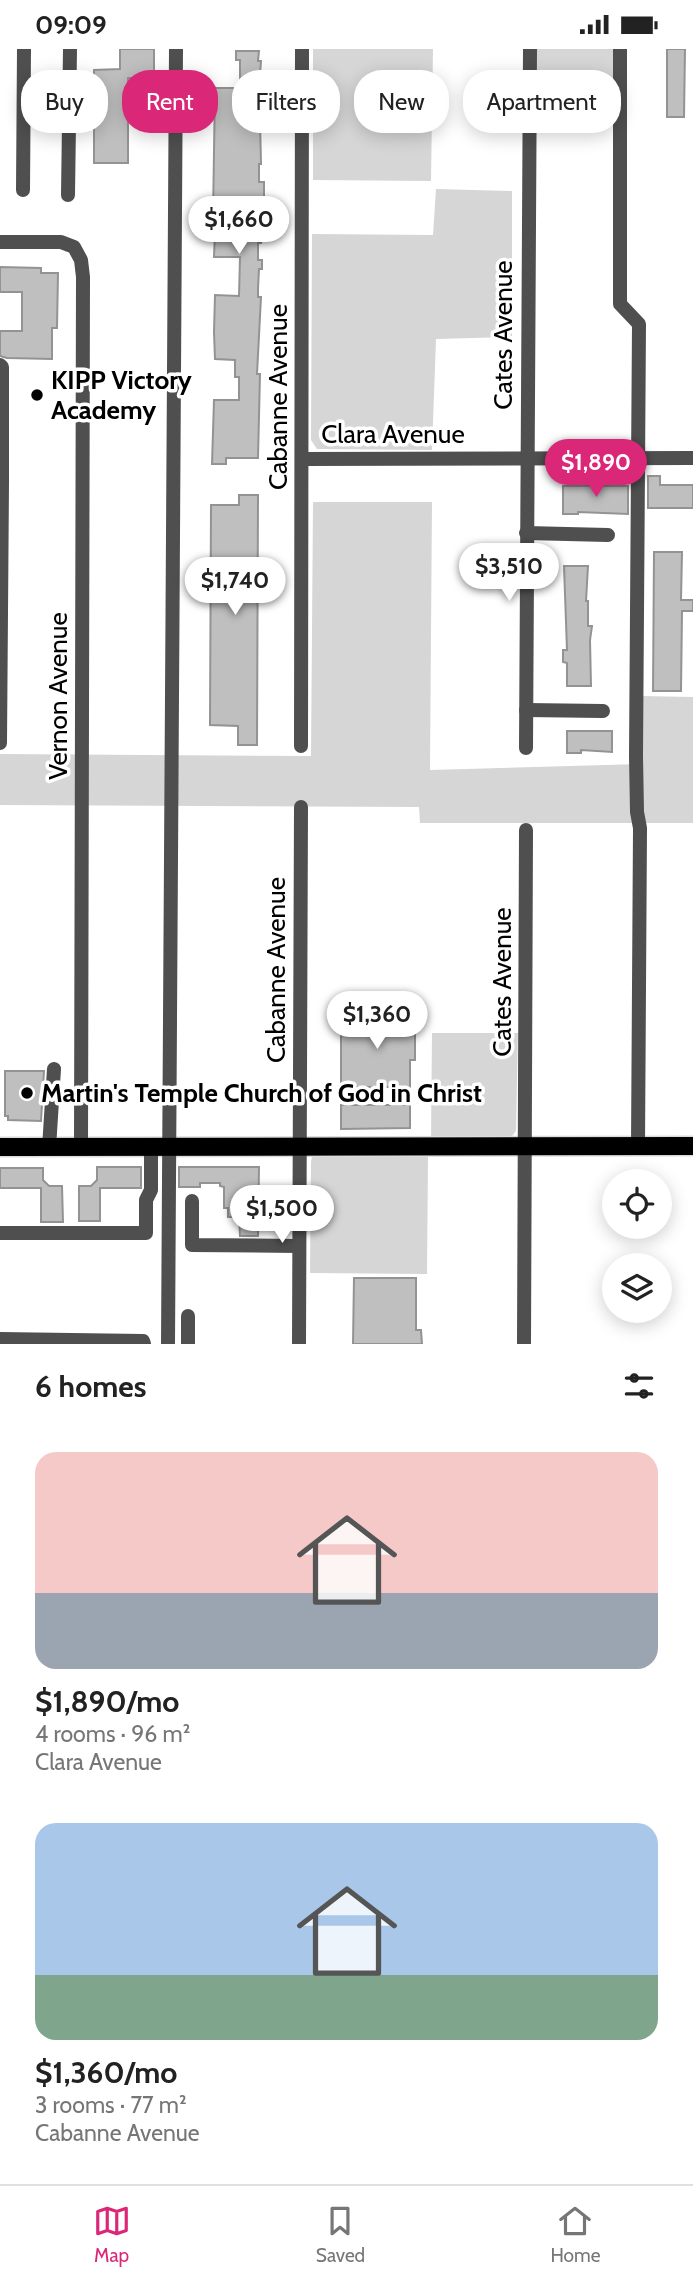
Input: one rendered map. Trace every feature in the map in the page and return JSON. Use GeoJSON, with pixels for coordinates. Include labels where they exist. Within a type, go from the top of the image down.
{"type":"FeatureCollection","features":[{"type":"Feature","properties":{"kind":"main road"},"geometry":{"type":"LineString","coordinates":[[0,1147],[693,1146]]}},
{"type":"Feature","properties":{"kind":"street"},"geometry":{"type":"LineString","coordinates":[[23,190],[24,49]]}},
{"type":"Feature","properties":{"kind":"street"},"geometry":{"type":"LineString","coordinates":[[68,194],[70,49]]}},
{"type":"Feature","properties":{"kind":"street"},"geometry":{"type":"LineString","coordinates":[[168,1344],[176,49]]}},
{"type":"Feature","properties":{"kind":"street","name":"Cabanne Avenue"},"geometry":{"type":"LineString","coordinates":[[301,746],[302,49]]}},
{"type":"Feature","properties":{"kind":"street","name":"Cates Avenue"},"geometry":{"type":"LineString","coordinates":[[526,748],[530,49]]}},
{"type":"Feature","properties":{"kind":"street"},"geometry":{"type":"LineString","coordinates":[[620,49],[620,303],[639,324],[636,755],[637,812],[640,828],[638,1146]]}},
{"type":"Feature","properties":{"kind":"street","name":"Vernon Avenue"},"geometry":{"type":"LineString","coordinates":[[0,242],[61,242],[74,247],[81,260],[83,277],[81,1148]]}},
{"type":"Feature","properties":{"kind":"street"},"geometry":{"type":"LineString","coordinates":[[0,365],[0,743]]}},
{"type":"Feature","properties":{"kind":"street","name":"Clara Avenue"},"geometry":{"type":"LineString","coordinates":[[302,459],[693,458]]}},
{"type":"Feature","properties":{"kind":"street"},"geometry":{"type":"LineString","coordinates":[[527,533],[608,535]]}},
{"type":"Feature","properties":{"kind":"street"},"geometry":{"type":"LineString","coordinates":[[526,710],[603,711]]}},
{"type":"Feature","properties":{"kind":"street","name":"Cabanne Avenue"},"geometry":{"type":"LineString","coordinates":[[299,1344],[301,807]]}},
{"type":"Feature","properties":{"kind":"street","name":"Cates Avenue"},"geometry":{"type":"LineString","coordinates":[[524,1344],[526,830]]}},
{"type":"Feature","properties":{"kind":"street"},"geometry":{"type":"LineString","coordinates":[[49,1148],[54,1069]]}},
{"type":"Feature","properties":{"kind":"street"},"geometry":{"type":"LineString","coordinates":[[0,1233],[146,1233],[146,1201],[151,1190],[151,1148]]}},
{"type":"Feature","properties":{"kind":"street"},"geometry":{"type":"LineString","coordinates":[[192,1201],[192,1245],[299,1246]]}},
{"type":"Feature","properties":{"kind":"street"},"geometry":{"type":"LineString","coordinates":[[188,1316],[188,1344]]}},
{"type":"Feature","properties":{"kind":"street"},"geometry":{"type":"LineString","coordinates":[[0,1339],[143,1341],[144,1344]]}},
{"type":"Feature","properties":{"kind":"shaded area"},"geometry":{"type":"Polygon","coordinates":[[[313,49],[433,49],[433,70],[354,70],[354,133],[432,133],[431,181],[313,180],[313,133],[340,133],[340,70],[313,70],[313,49]]]}},
{"type":"Feature","properties":{"kind":"shaded area"},"geometry":{"type":"Polygon","coordinates":[[[536,49],[616,49],[616,70],[536,70],[536,49]]]}},
{"type":"Feature","properties":{"kind":"shaded area"},"geometry":{"type":"Polygon","coordinates":[[[436,189],[512,191],[512,337],[436,339],[432,450],[317,449],[311,440],[312,234],[433,235],[436,189]]]}},
{"type":"Feature","properties":{"kind":"shaded area"},"geometry":{"type":"Polygon","coordinates":[[[313,502],[432,502],[430,770],[641,764],[641,696],[693,697],[693,823],[420,823],[419,807],[0,805],[0,754],[311,756],[313,502]]]}},
{"type":"Feature","properties":{"kind":"shaded area"},"geometry":{"type":"Polygon","coordinates":[[[432,1033],[518,1033],[516,1131],[512,1136],[431,1139],[432,1033]]]}},
{"type":"Feature","properties":{"kind":"shaded area"},"geometry":{"type":"Polygon","coordinates":[[[428,1156],[427,1274],[310,1273],[311,1162],[312,1157],[428,1156]]]}},
{"type":"Feature","properties":{"kind":"building"},"geometry":{"type":"Polygon","coordinates":[[[120,49],[154,49],[154,70],[122,70],[122,133],[128,133],[128,163],[94,163],[94,133],[108,133],[108,70],[94,70],[120,69],[120,49]]]}},
{"type":"Feature","properties":{"kind":"building"},"geometry":{"type":"Polygon","coordinates":[[[667,49],[685,49],[684,117],[667,117],[667,49]]]}},
{"type":"Feature","properties":{"kind":"building"},"geometry":{"type":"Polygon","coordinates":[[[236,51],[259,51],[260,70],[240,70],[240,60],[236,60],[236,51]]]}},
{"type":"Feature","properties":{"kind":"building"},"geometry":{"type":"Polygon","coordinates":[[[218,88],[232,88],[232,133],[260,133],[259,182],[264,182],[261,243],[258,243],[258,260],[262,260],[262,269],[259,269],[258,289],[258,297],[261,297],[257,374],[260,374],[258,458],[226,458],[226,464],[212,464],[214,400],[239,400],[239,377],[235,377],[235,360],[215,359],[215,295],[239,296],[240,257],[214,257],[215,231],[208,230],[208,216],[213,216],[218,88]]]}},
{"type":"Feature","properties":{"kind":"building","name":"KIPP Victory Academy"},"geometry":{"type":"Polygon","coordinates":[[[0,267],[41,268],[41,273],[58,273],[57,328],[52,328],[52,359],[0,356],[0,331],[22,331],[22,292],[0,292],[0,267]]]}},
{"type":"Feature","properties":{"kind":"building"},"geometry":{"type":"Polygon","coordinates":[[[648,476],[660,476],[660,485],[693,485],[693,508],[648,508],[648,476]]]}},
{"type":"Feature","properties":{"kind":"building"},"geometry":{"type":"Polygon","coordinates":[[[590,483],[628,486],[628,514],[563,514],[563,486],[590,486],[590,483]]]}},
{"type":"Feature","properties":{"kind":"building"},"geometry":{"type":"Polygon","coordinates":[[[239,495],[258,495],[257,745],[238,745],[238,726],[210,725],[211,505],[239,505],[239,495]]]}},
{"type":"Feature","properties":{"kind":"building"},"geometry":{"type":"Polygon","coordinates":[[[654,552],[682,552],[681,600],[693,600],[693,611],[682,611],[681,691],[653,691],[654,552]]]}},
{"type":"Feature","properties":{"kind":"building"},"geometry":{"type":"Polygon","coordinates":[[[564,566],[588,566],[586,601],[588,626],[592,626],[591,686],[567,686],[567,663],[563,662],[563,650],[567,650],[564,566]]]}},
{"type":"Feature","properties":{"kind":"building"},"geometry":{"type":"Polygon","coordinates":[[[567,731],[612,731],[612,752],[581,750],[581,753],[567,753],[567,731]]]}},
{"type":"Feature","properties":{"kind":"building"},"geometry":{"type":"Polygon","coordinates":[[[341,1016],[415,1016],[415,1060],[410,1060],[410,1087],[341,1087],[341,1016]]]}},
{"type":"Feature","properties":{"kind":"building","name":"Martin's Temple Church of God in Christ"},"geometry":{"type":"Polygon","coordinates":[[[5,1071],[44,1071],[41,1121],[8,1120],[8,1116],[5,1116],[5,1071]]]}},
{"type":"Feature","properties":{"kind":"building"},"geometry":{"type":"Polygon","coordinates":[[[341,1105],[410,1105],[410,1128],[341,1129],[341,1105]]]}},
{"type":"Feature","properties":{"kind":"building"},"geometry":{"type":"Polygon","coordinates":[[[97,1167],[141,1167],[141,1188],[100,1188],[100,1221],[79,1221],[79,1186],[91,1186],[97,1180],[97,1167]]]}},
{"type":"Feature","properties":{"kind":"building"},"geometry":{"type":"Polygon","coordinates":[[[179,1167],[259,1167],[258,1236],[240,1236],[239,1217],[228,1217],[228,1208],[224,1208],[224,1187],[220,1186],[220,1183],[179,1187],[179,1167]]]}},
{"type":"Feature","properties":{"kind":"building"},"geometry":{"type":"Polygon","coordinates":[[[0,1168],[43,1168],[43,1180],[49,1186],[62,1186],[63,1222],[41,1222],[41,1188],[0,1188],[0,1168]]]}},
{"type":"Feature","properties":{"kind":"building"},"geometry":{"type":"Polygon","coordinates":[[[354,1278],[416,1278],[416,1330],[421,1330],[422,1344],[353,1344],[354,1278]]]}},
{"type":"Feature","properties":{"kind":"place","name":"KIPP Victory Academy"},"geometry":{"type":"Point","coordinates":[37,395]}},
{"type":"Feature","properties":{"kind":"place","name":"Martin's Temple Church of God in Christ"},"geometry":{"type":"Point","coordinates":[27,1093]}}]}
